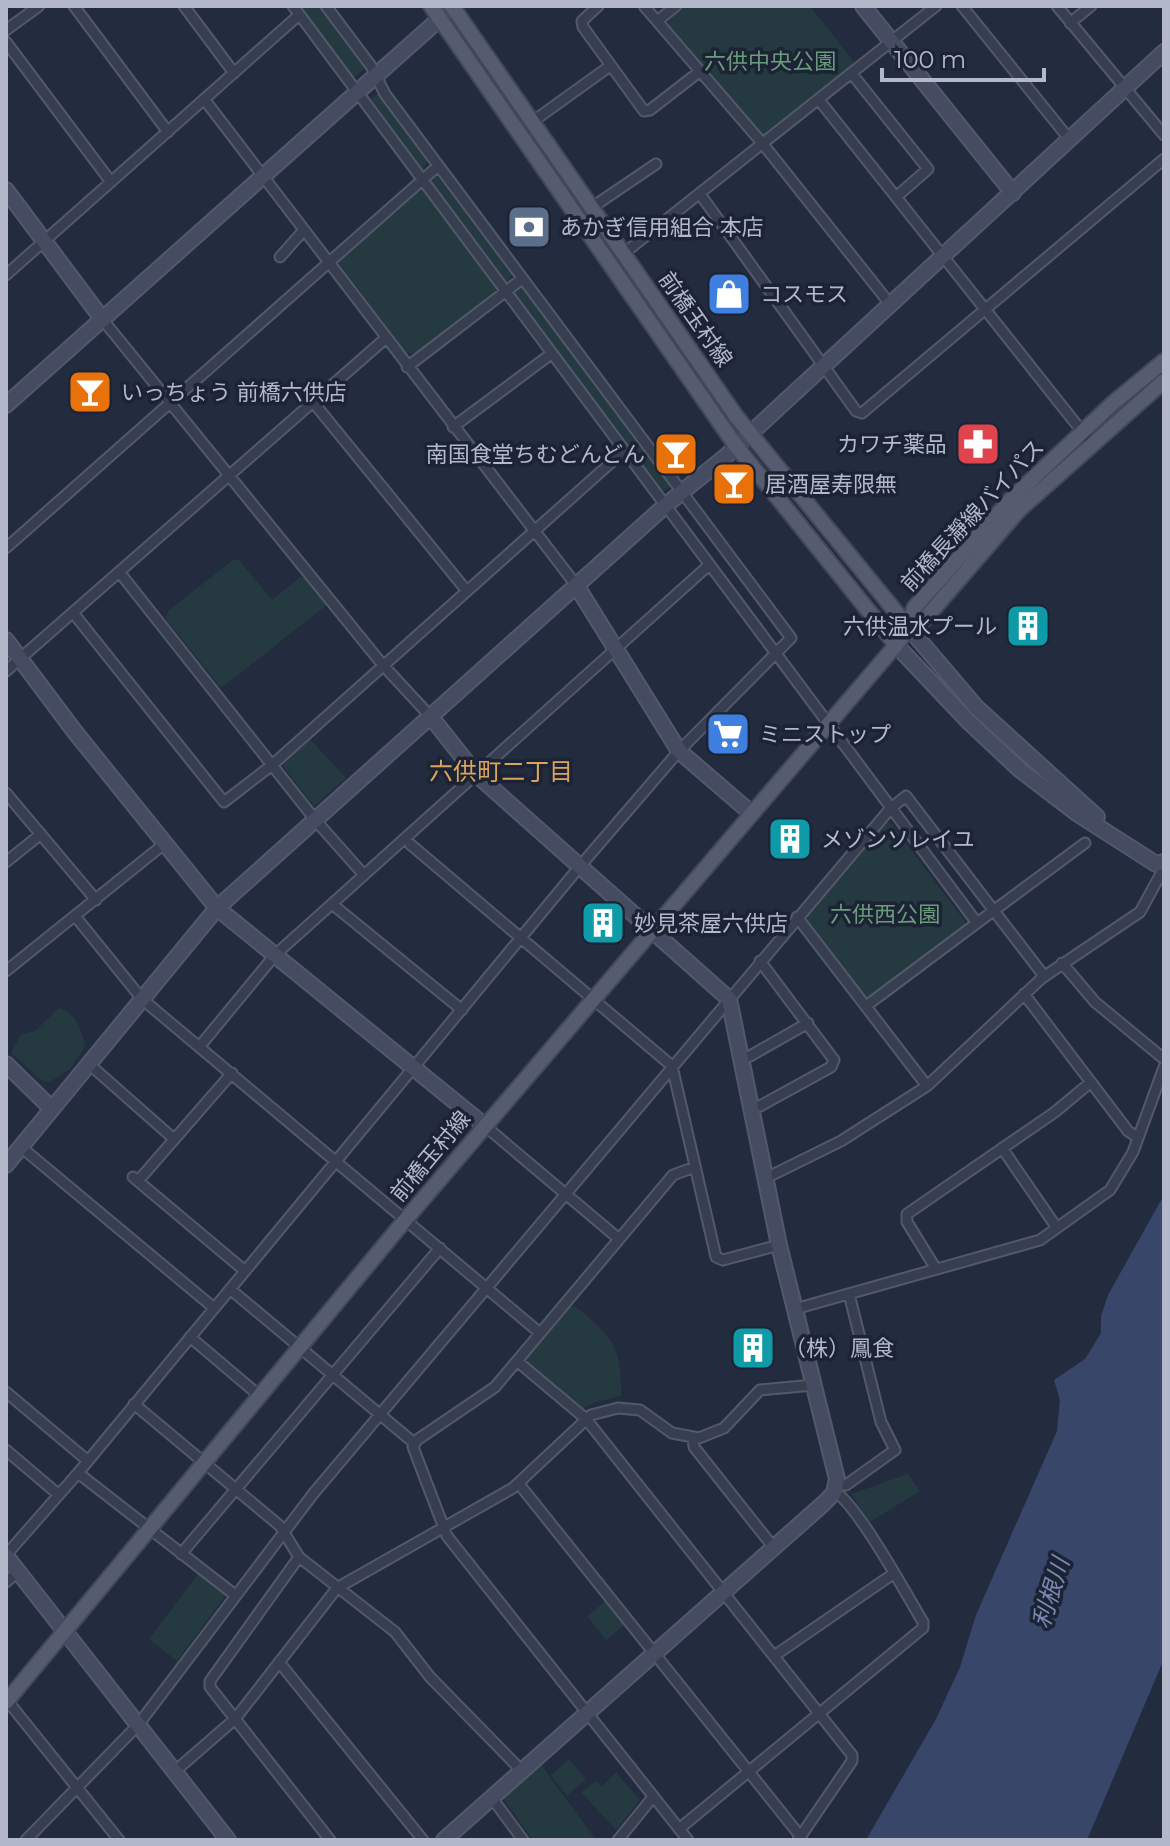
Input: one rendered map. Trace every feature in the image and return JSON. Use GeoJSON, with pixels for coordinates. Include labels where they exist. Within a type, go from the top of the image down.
{"type":"FeatureCollection","features":[{"type":"Feature","properties":{"kind":"main road","name":"前橋玉村線"},"geometry":{"type":"LineString","coordinates":[[431,6],[736,446],[896,645]]}},
{"type":"Feature","properties":{"kind":"main road","name":"前橋玉村線"},"geometry":{"type":"LineString","coordinates":[[6,1700],[406,1219],[909,628],[748,432],[453,6]]}},
{"type":"Feature","properties":{"kind":"main road","name":"前橋長瀞線バイパス"},"geometry":{"type":"LineString","coordinates":[[909,628],[914,608],[979,533],[1082,431],[1164,361]]}},
{"type":"Feature","properties":{"kind":"main road","name":"前橋長瀞線バイパス"},"geometry":{"type":"LineString","coordinates":[[909,628],[924,620],[1019,510],[1164,381]]}},
{"type":"Feature","properties":{"kind":"street"},"geometry":{"type":"LineString","coordinates":[[6,30],[39,6]]}},
{"type":"Feature","properties":{"kind":"street"},"geometry":{"type":"LineString","coordinates":[[74,6],[168,132]]}},
{"type":"Feature","properties":{"kind":"street"},"geometry":{"type":"LineString","coordinates":[[184,6],[234,73]]}},
{"type":"Feature","properties":{"kind":"street"},"geometry":{"type":"LineString","coordinates":[[293,6],[977,923]]}},
{"type":"Feature","properties":{"kind":"street"},"geometry":{"type":"LineString","coordinates":[[228,1840],[6,1556],[581,865],[679,751],[791,638],[438,166],[375,78],[371,66],[326,6]]}},
{"type":"Feature","properties":{"kind":"street"},"geometry":{"type":"LineString","coordinates":[[6,405],[453,6]]}},
{"type":"Feature","properties":{"kind":"street"},"geometry":{"type":"LineString","coordinates":[[598,6],[582,25],[646,112],[699,72]]}},
{"type":"Feature","properties":{"kind":"street"},"geometry":{"type":"LineString","coordinates":[[644,6],[763,144],[890,304]]}},
{"type":"Feature","properties":{"kind":"street"},"geometry":{"type":"LineString","coordinates":[[657,21],[676,6]]}},
{"type":"Feature","properties":{"kind":"street"},"geometry":{"type":"LineString","coordinates":[[863,6],[1013,193]]}},
{"type":"Feature","properties":{"kind":"street"},"geometry":{"type":"LineString","coordinates":[[623,254],[936,6]]}},
{"type":"Feature","properties":{"kind":"street"},"geometry":{"type":"LineString","coordinates":[[962,6],[1070,140]]}},
{"type":"Feature","properties":{"kind":"street"},"geometry":{"type":"LineString","coordinates":[[1057,6],[1164,135]]}},
{"type":"Feature","properties":{"kind":"street"},"geometry":{"type":"LineString","coordinates":[[1070,23],[1091,6]]}},
{"type":"Feature","properties":{"kind":"street"},"geometry":{"type":"LineString","coordinates":[[6,275],[299,15]]}},
{"type":"Feature","properties":{"kind":"street"},"geometry":{"type":"LineString","coordinates":[[6,42],[111,182]]}},
{"type":"Feature","properties":{"kind":"street"},"geometry":{"type":"LineString","coordinates":[[6,1165],[217,908],[576,585],[736,446],[1164,52]]}},
{"type":"Feature","properties":{"kind":"street"},"geometry":{"type":"LineString","coordinates":[[532,122],[610,66]]}},
{"type":"Feature","properties":{"kind":"street"},"geometry":{"type":"LineString","coordinates":[[852,74],[928,169],[896,197]]}},
{"type":"Feature","properties":{"kind":"street"},"geometry":{"type":"LineString","coordinates":[[204,99],[576,585],[679,751],[751,813]]}},
{"type":"Feature","properties":{"kind":"street"},"geometry":{"type":"LineString","coordinates":[[819,100],[1092,444]]}},
{"type":"Feature","properties":{"kind":"street"},"geometry":{"type":"LineString","coordinates":[[700,194],[822,367],[856,411],[862,413],[1164,159]]}},
{"type":"Feature","properties":{"kind":"street"},"geometry":{"type":"LineString","coordinates":[[591,208],[656,164]]}},
{"type":"Feature","properties":{"kind":"street"},"geometry":{"type":"LineString","coordinates":[[6,548],[438,166]]}},
{"type":"Feature","properties":{"kind":"street"},"geometry":{"type":"LineString","coordinates":[[6,190],[103,320],[382,664],[431,717],[476,774],[729,999],[779,1245],[814,1385],[835,1488],[893,1574],[923,1622],[923,1628],[679,1829]]}},
{"type":"Feature","properties":{"kind":"street"},"geometry":{"type":"LineString","coordinates":[[280,257],[304,230]]}},
{"type":"Feature","properties":{"kind":"street"},"geometry":{"type":"LineString","coordinates":[[407,367],[522,279]]}},
{"type":"Feature","properties":{"kind":"street"},"geometry":{"type":"LineString","coordinates":[[6,671],[386,338]]}},
{"type":"Feature","properties":{"kind":"street"},"geometry":{"type":"LineString","coordinates":[[453,427],[551,354]]}},
{"type":"Feature","properties":{"kind":"street"},"geometry":{"type":"LineString","coordinates":[[313,402],[466,590]]}},
{"type":"Feature","properties":{"kind":"street"},"geometry":{"type":"LineString","coordinates":[[74,614],[224,802],[272,765],[624,451]]}},
{"type":"Feature","properties":{"kind":"street"},"geometry":{"type":"LineString","coordinates":[[200,1046],[275,955],[709,565]]}},
{"type":"Feature","properties":{"kind":"street"},"geometry":{"type":"LineString","coordinates":[[120,573],[315,820],[364,875]]}},
{"type":"Feature","properties":{"kind":"street"},"geometry":{"type":"LineString","coordinates":[[909,628],[959,689],[1049,776],[1107,825],[1164,860]]}},
{"type":"Feature","properties":{"kind":"street"},"geometry":{"type":"LineString","coordinates":[[6,640],[217,908],[413,1066],[619,1239]]}},
{"type":"Feature","properties":{"kind":"street"},"geometry":{"type":"LineString","coordinates":[[896,645],[969,722],[1036,782],[1156,864],[1164,860]]}},
{"type":"Feature","properties":{"kind":"street"},"geometry":{"type":"LineString","coordinates":[[6,793],[96,900]]}},
{"type":"Feature","properties":{"kind":"street"},"geometry":{"type":"LineString","coordinates":[[29,1839],[138,1725],[284,1531],[890,809],[906,796],[1044,976]]}},
{"type":"Feature","properties":{"kind":"street"},"geometry":{"type":"LineString","coordinates":[[6,862],[41,834]]}},
{"type":"Feature","properties":{"kind":"street"},"geometry":{"type":"LineString","coordinates":[[866,1006],[1085,843]]}},
{"type":"Feature","properties":{"kind":"street"},"geometry":{"type":"LineString","coordinates":[[6,971],[164,844]]}},
{"type":"Feature","properties":{"kind":"street"},"geometry":{"type":"LineString","coordinates":[[410,844],[672,1066],[716,1257],[723,1260],[779,1245]]}},
{"type":"Feature","properties":{"kind":"street"},"geometry":{"type":"LineString","coordinates":[[766,1178],[841,1141],[927,1086],[1044,976],[1140,912],[1164,868]]}},
{"type":"Feature","properties":{"kind":"street"},"geometry":{"type":"LineString","coordinates":[[332,904],[462,1010]]}},
{"type":"Feature","properties":{"kind":"street"},"geometry":{"type":"LineString","coordinates":[[75,916],[142,999],[540,1333]]}},
{"type":"Feature","properties":{"kind":"street"},"geometry":{"type":"LineString","coordinates":[[797,917],[927,1086]]}},
{"type":"Feature","properties":{"kind":"street"},"geometry":{"type":"LineString","coordinates":[[752,1107],[760,1106],[833,1063],[833,1056],[760,961]]}},
{"type":"Feature","properties":{"kind":"street"},"geometry":{"type":"LineString","coordinates":[[1062,963],[1095,1002],[1164,1059]]}},
{"type":"Feature","properties":{"kind":"street"},"geometry":{"type":"LineString","coordinates":[[1024,994],[1128,1131],[1137,1137]]}},
{"type":"Feature","properties":{"kind":"street"},"geometry":{"type":"LineString","coordinates":[[742,1057],[750,1056],[808,1023]]}},
{"type":"Feature","properties":{"kind":"street"},"geometry":{"type":"LineString","coordinates":[[6,1064],[52,1109]]}},
{"type":"Feature","properties":{"kind":"street"},"geometry":{"type":"LineString","coordinates":[[89,1064],[174,1139]]}},
{"type":"Feature","properties":{"kind":"street"},"geometry":{"type":"LineString","coordinates":[[795,1309],[1034,1242],[1057,1228],[1110,1190],[1133,1152],[1164,1067]]}},
{"type":"Feature","properties":{"kind":"street"},"geometry":{"type":"LineString","coordinates":[[232,1073],[135,1179],[245,1271]]}},
{"type":"Feature","properties":{"kind":"street"},"geometry":{"type":"LineString","coordinates":[[936,1269],[907,1222],[907,1214],[1091,1082]]}},
{"type":"Feature","properties":{"kind":"street"},"geometry":{"type":"LineString","coordinates":[[21,1147],[214,1308]]}},
{"type":"Feature","properties":{"kind":"street"},"geometry":{"type":"LineString","coordinates":[[1002,1148],[1057,1228]]}},
{"type":"Feature","properties":{"kind":"street"},"geometry":{"type":"LineString","coordinates":[[414,1443],[482,1398],[517,1361],[673,1175],[695,1167]]}},
{"type":"Feature","properties":{"kind":"street"},"geometry":{"type":"LineString","coordinates":[[181,1554],[440,1248]]}},
{"type":"Feature","properties":{"kind":"street"},"geometry":{"type":"LineString","coordinates":[[230,1289],[414,1443],[443,1530],[688,1840]]}},
{"type":"Feature","properties":{"kind":"street"},"geometry":{"type":"LineString","coordinates":[[444,1840],[774,1548],[835,1488],[846,1485],[895,1450],[881,1422],[849,1294]]}},
{"type":"Feature","properties":{"kind":"street"},"geometry":{"type":"LineString","coordinates":[[190,1337],[261,1397]]}},
{"type":"Feature","properties":{"kind":"street"},"geometry":{"type":"LineString","coordinates":[[517,1361],[586,1419],[853,1758],[800,1838],[519,1484]]}},
{"type":"Feature","properties":{"kind":"street"},"geometry":{"type":"LineString","coordinates":[[174,1772],[235,1719],[337,1588],[519,1484],[586,1419],[610,1409],[634,1409],[672,1433],[693,1438],[722,1430],[760,1390],[814,1385]]}},
{"type":"Feature","properties":{"kind":"street"},"geometry":{"type":"LineString","coordinates":[[6,1392],[88,1461]]}},
{"type":"Feature","properties":{"kind":"street"},"geometry":{"type":"LineString","coordinates":[[134,1404],[237,1488],[284,1531],[299,1557],[395,1632],[430,1677],[522,1771]]}},
{"type":"Feature","properties":{"kind":"street"},"geometry":{"type":"LineString","coordinates":[[693,1438],[694,1447],[774,1548]]}},
{"type":"Feature","properties":{"kind":"street"},"geometry":{"type":"LineString","coordinates":[[6,1450],[59,1495]]}},
{"type":"Feature","properties":{"kind":"street"},"geometry":{"type":"LineString","coordinates":[[78,1473],[235,1595]]}},
{"type":"Feature","properties":{"kind":"street"},"geometry":{"type":"LineString","coordinates":[[299,1557],[210,1681],[210,1687],[330,1840]]}},
{"type":"Feature","properties":{"kind":"street"},"geometry":{"type":"LineString","coordinates":[[6,1582],[18,1572]]}},
{"type":"Feature","properties":{"kind":"street"},"geometry":{"type":"LineString","coordinates":[[774,1656],[893,1574]]}},
{"type":"Feature","properties":{"kind":"street"},"geometry":{"type":"LineString","coordinates":[[279,1662],[423,1840]]}},
{"type":"Feature","properties":{"kind":"street"},"geometry":{"type":"LineString","coordinates":[[6,1700],[119,1840]]}},
{"type":"Feature","properties":{"kind":"street"},"geometry":{"type":"LineString","coordinates":[[618,1840],[653,1797]]}},
{"type":"Feature","properties":{"kind":"street"},"geometry":{"type":"LineString","coordinates":[[492,1798],[523,1840]]}},
{"type":"Feature","properties":{"kind":"green space"},"geometry":{"type":"Polygon","coordinates":[[[299,6],[321,6],[366,67],[353,79],[299,6]]]}},
{"type":"Feature","properties":{"kind":"green space","name":"六供中央公園"},"geometry":{"type":"Polygon","coordinates":[[[686,6],[810,6],[855,63],[766,134],[759,134],[668,26],[668,21],[686,6]]]}},
{"type":"Feature","properties":{"kind":"green space"},"geometry":{"type":"Polygon","coordinates":[[[378,93],[428,160],[423,170],[369,100],[378,93]]]}},
{"type":"Feature","properties":{"kind":"green space"},"geometry":{"type":"Polygon","coordinates":[[[436,174],[513,273],[508,282],[430,182],[429,179],[436,174]]]}},
{"type":"Feature","properties":{"kind":"green space"},"geometry":{"type":"Polygon","coordinates":[[[417,190],[423,190],[496,288],[495,293],[413,354],[406,353],[340,265],[340,258],[417,190]]]}},
{"type":"Feature","properties":{"kind":"green space"},"geometry":{"type":"Polygon","coordinates":[[[519,287],[523,287],[671,486],[661,493],[514,294],[519,287]]]}},
{"type":"Feature","properties":{"kind":"green space"},"geometry":{"type":"Polygon","coordinates":[[[233,560],[239,560],[272,600],[300,577],[305,577],[327,605],[221,688],[166,619],[168,611],[233,560]]]}},
{"type":"Feature","properties":{"kind":"green space"},"geometry":{"type":"Polygon","coordinates":[[[308,737],[346,778],[314,806],[283,766],[284,759],[308,737]]]}},
{"type":"Feature","properties":{"kind":"green space","name":"六供西公園"},"geometry":{"type":"Polygon","coordinates":[[[884,822],[890,822],[965,921],[965,928],[871,998],[864,996],[807,920],[807,913],[884,822]]]}},
{"type":"Feature","properties":{"kind":"green space"},"geometry":{"type":"Polygon","coordinates":[[[59,1008],[74,1018],[86,1045],[70,1069],[50,1082],[41,1080],[11,1053],[21,1034],[35,1031],[59,1008]]]}},
{"type":"Feature","properties":{"kind":"green space"},"geometry":{"type":"Polygon","coordinates":[[[575,1306],[613,1344],[621,1379],[621,1396],[582,1409],[527,1363],[527,1358],[569,1307],[575,1306]]]}},
{"type":"Feature","properties":{"kind":"green space"},"geometry":{"type":"Polygon","coordinates":[[[908,1474],[920,1491],[870,1522],[851,1494],[908,1474]]]}},
{"type":"Feature","properties":{"kind":"green space"},"geometry":{"type":"Polygon","coordinates":[[[198,1574],[226,1595],[177,1661],[149,1639],[198,1574]]]}},
{"type":"Feature","properties":{"kind":"green space"},"geometry":{"type":"Polygon","coordinates":[[[608,1599],[627,1623],[606,1640],[587,1616],[608,1599]]]}},
{"type":"Feature","properties":{"kind":"green space"},"geometry":{"type":"Polygon","coordinates":[[[569,1759],[586,1779],[567,1796],[551,1775],[569,1759]]]}},
{"type":"Feature","properties":{"kind":"green space"},"geometry":{"type":"Polygon","coordinates":[[[540,1763],[596,1840],[533,1840],[504,1800],[505,1794],[540,1763]]]}},
{"type":"Feature","properties":{"kind":"green space"},"geometry":{"type":"Polygon","coordinates":[[[616,1772],[640,1800],[616,1830],[581,1792],[597,1781],[602,1786],[616,1772]]]}},
{"type":"Feature","properties":{"kind":"water","name":"利根川"},"geometry":{"type":"Polygon","coordinates":[[[1164,1195],[1164,1659],[1087,1840],[866,1840],[936,1719],[960,1667],[976,1615],[1057,1431],[1060,1400],[1054,1380],[1085,1359],[1101,1333],[1101,1316],[1108,1295],[1164,1195]]]}},
{"type":"Feature","properties":{"kind":"place","name":"あかぎ信用組合 本店"},"geometry":{"type":"Point","coordinates":[529,227]}},
{"type":"Feature","properties":{"kind":"place","name":"コスモス"},"geometry":{"type":"Point","coordinates":[729,294]}},
{"type":"Feature","properties":{"kind":"place","name":"いっちょう 前橋六供店"},"geometry":{"type":"Point","coordinates":[90,392]}},
{"type":"Feature","properties":{"kind":"place","name":"カワチ薬品"},"geometry":{"type":"Point","coordinates":[978,444]}},
{"type":"Feature","properties":{"kind":"place","name":"南国食堂ちむどんどん"},"geometry":{"type":"Point","coordinates":[676,454]}},
{"type":"Feature","properties":{"kind":"place","name":"居酒屋寿限無"},"geometry":{"type":"Point","coordinates":[734,484]}},
{"type":"Feature","properties":{"kind":"place","name":"六供温水プール"},"geometry":{"type":"Point","coordinates":[1028,626]}},
{"type":"Feature","properties":{"kind":"place","name":"ミニストップ"},"geometry":{"type":"Point","coordinates":[728,734]}},
{"type":"Feature","properties":{"kind":"place","name":"メゾンソレイユ"},"geometry":{"type":"Point","coordinates":[790,839]}},
{"type":"Feature","properties":{"kind":"place","name":"妙見茶屋六供店"},"geometry":{"type":"Point","coordinates":[603,923]}},
{"type":"Feature","properties":{"kind":"place","name":"（株）鳳食"},"geometry":{"type":"Point","coordinates":[753,1348]}},
{"type":"Feature","properties":{"kind":"district","name":"六供町二丁目"},"geometry":{"type":"Point","coordinates":[501,772]}}]}
